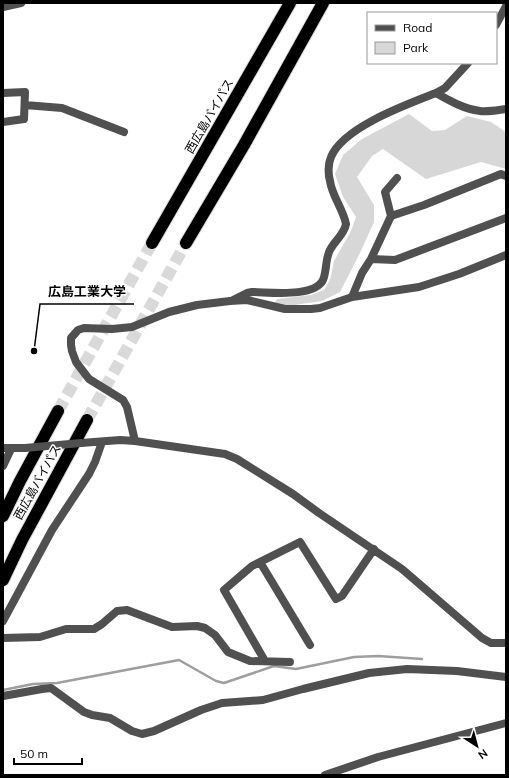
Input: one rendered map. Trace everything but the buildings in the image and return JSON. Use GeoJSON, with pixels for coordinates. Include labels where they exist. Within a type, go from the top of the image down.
{"type":"FeatureCollection","features":[{"type":"Feature","properties":{"kind":"highway","name":"西広島バイパス"},"geometry":{"type":"LineString","coordinates":[[152,243],[290,3]]}},
{"type":"Feature","properties":{"kind":"highway"},"geometry":{"type":"LineString","coordinates":[[186,243],[244,145],[323,3]]}},
{"type":"Feature","properties":{"kind":"highway","name":"西広島バイパス"},"geometry":{"type":"LineString","coordinates":[[3,516],[58,411]]}},
{"type":"Feature","properties":{"kind":"highway","name":"西広島バイパス"},"geometry":{"type":"LineString","coordinates":[[3,580],[22,540],[87,420]]}},
{"type":"Feature","properties":{"kind":"street"},"geometry":{"type":"LineString","coordinates":[[3,7],[21,3]]}},
{"type":"Feature","properties":{"kind":"street"},"geometry":{"type":"LineString","coordinates":[[497,23],[506,6]]}},
{"type":"Feature","properties":{"kind":"street"},"geometry":{"type":"LineString","coordinates":[[230,301],[246,293],[252,292],[295,292],[316,287],[322,281],[330,249],[342,235],[346,224],[330,182],[329,168],[331,157],[337,147],[346,137],[356,130],[378,118],[436,93],[444,88],[467,64]]}},
{"type":"Feature","properties":{"kind":"street"},"geometry":{"type":"LineString","coordinates":[[3,93],[25,92],[24,120],[3,122]]}},
{"type":"Feature","properties":{"kind":"street"},"geometry":{"type":"LineString","coordinates":[[436,93],[457,105],[472,110],[482,112],[506,109]]}},
{"type":"Feature","properties":{"kind":"street"},"geometry":{"type":"LineString","coordinates":[[25,105],[62,108],[124,132]]}},
{"type":"Feature","properties":{"kind":"street"},"geometry":{"type":"LineString","coordinates":[[391,216],[424,205],[501,174],[506,176]]}},
{"type":"Feature","properties":{"kind":"street"},"geometry":{"type":"LineString","coordinates":[[352,297],[362,273],[371,259],[391,216],[385,192],[397,178]]}},
{"type":"Feature","properties":{"kind":"street"},"geometry":{"type":"LineString","coordinates":[[371,259],[395,260],[506,218]]}},
{"type":"Feature","properties":{"kind":"street"},"geometry":{"type":"LineString","coordinates":[[135,441],[127,407],[123,400],[85,375],[76,362],[72,351],[71,338],[78,330],[84,328],[112,329],[132,327],[170,312],[197,305],[230,301],[247,300],[271,306],[298,310],[320,308],[352,297],[419,286],[459,274],[506,255]]}},
{"type":"Feature","properties":{"kind":"street"},"geometry":{"type":"LineString","coordinates":[[3,466],[7,448],[25,448],[120,440],[225,454],[237,459],[293,494],[402,569],[482,638],[491,643],[506,643]]}},
{"type":"Feature","properties":{"kind":"street"},"geometry":{"type":"LineString","coordinates":[[3,622],[52,530],[89,474],[102,442]]}},
{"type":"Feature","properties":{"kind":"street"},"geometry":{"type":"LineString","coordinates":[[266,661],[224,590],[252,566],[300,542],[336,599],[342,596],[374,549]]}},
{"type":"Feature","properties":{"kind":"street"},"geometry":{"type":"LineString","coordinates":[[260,562],[310,645]]}},
{"type":"Feature","properties":{"kind":"street"},"geometry":{"type":"LineString","coordinates":[[3,638],[40,637],[66,629],[94,629],[117,611],[127,610],[172,627],[197,626],[205,628],[215,635],[228,652],[250,661],[290,662]]}},
{"type":"Feature","properties":{"kind":"street"},"geometry":{"type":"LineString","coordinates":[[3,696],[52,688],[84,712],[110,718],[132,731],[142,734],[154,731],[201,710],[222,703],[263,700],[369,673],[407,669],[458,671],[506,677]]}},
{"type":"Feature","properties":{"kind":"street"},"geometry":{"type":"LineString","coordinates":[[325,775],[378,758],[506,723]]}},
{"type":"Feature","properties":{"kind":"green space"},"geometry":{"type":"Polygon","coordinates":[[[409,114],[432,131],[445,130],[467,116],[491,122],[506,132],[506,169],[481,162],[426,179],[383,149],[372,156],[357,177],[374,205],[374,222],[340,292],[322,301],[287,306],[275,303],[277,299],[311,295],[324,290],[330,280],[334,261],[351,231],[356,217],[343,197],[335,174],[343,155],[362,139],[409,114]]]}},
{"type":"Feature","properties":{"kind":"waterway"},"geometry":{"type":"LineString","coordinates":[[3,690],[33,684],[57,683],[179,660],[216,681],[224,683],[274,666],[296,669],[354,657],[378,656],[422,659]]}},
{"type":"Feature","properties":{"kind":"tunnel"},"geometry":{"type":"LineString","coordinates":[[58,411],[152,243]]}},
{"type":"Feature","properties":{"kind":"tunnel"},"geometry":{"type":"LineString","coordinates":[[87,420],[186,243]]}},
{"type":"Feature","properties":{"kind":"place","name":"広島工業大学"},"geometry":{"type":"Point","coordinates":[34,351]}}]}
